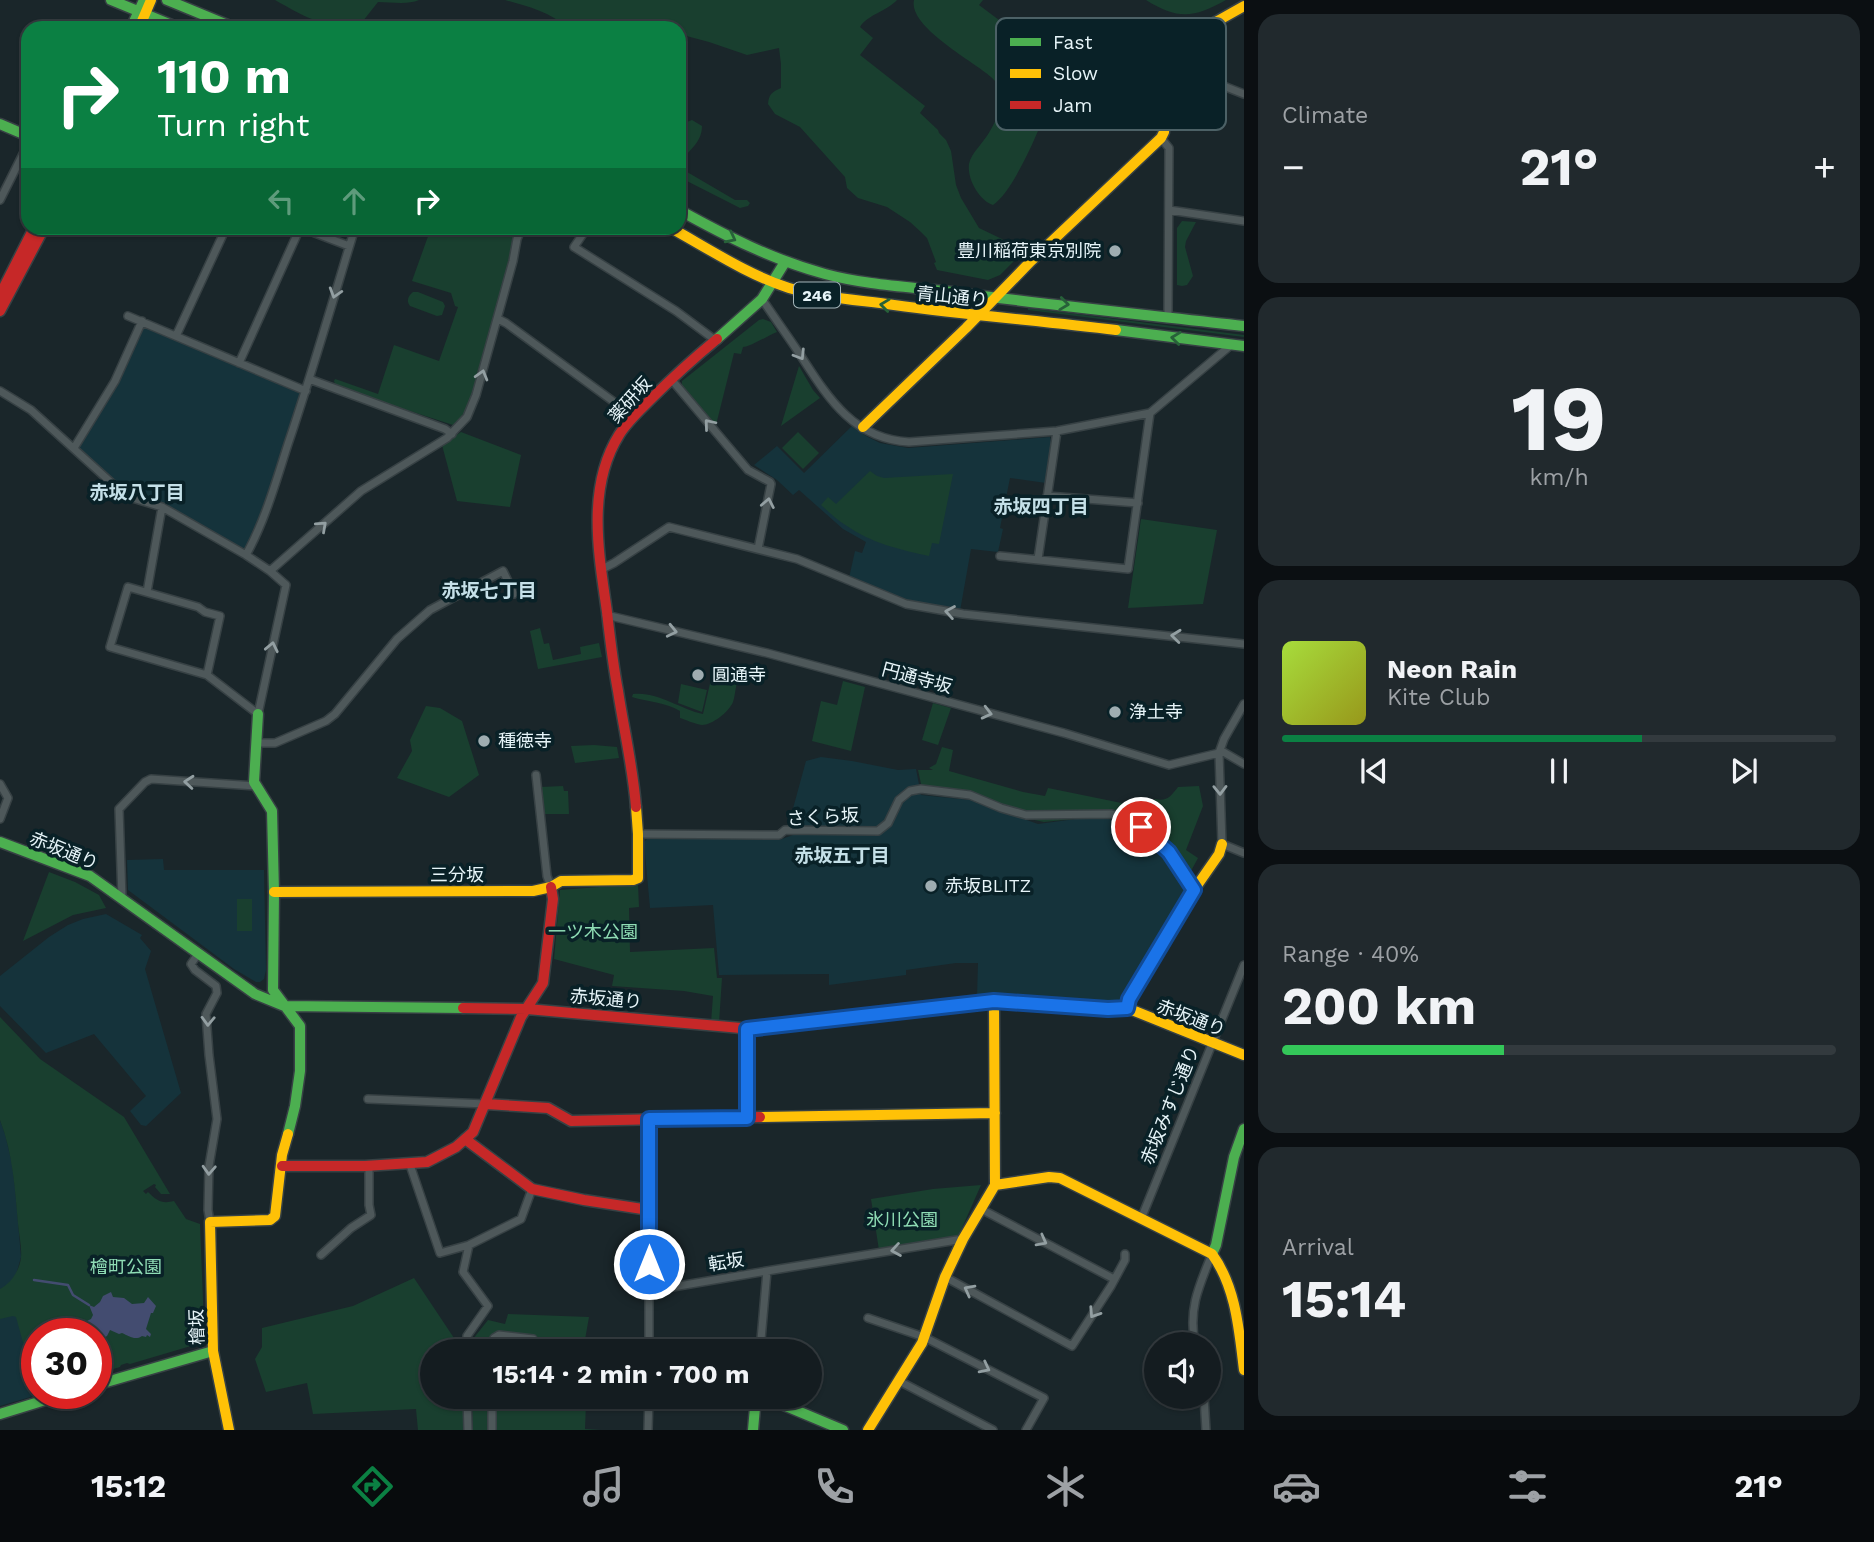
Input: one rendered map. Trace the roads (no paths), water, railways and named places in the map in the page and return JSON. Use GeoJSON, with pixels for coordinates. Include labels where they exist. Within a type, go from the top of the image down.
{"type":"FeatureCollection","features":[{"type":"Feature","properties":{"kind":"main road"},"geometry":{"type":"LineString","coordinates":[[111,0],[162,21]]}},
{"type":"Feature","properties":{"kind":"main road"},"geometry":{"type":"LineString","coordinates":[[140,21],[144,0]]}},
{"type":"Feature","properties":{"kind":"main road"},"geometry":{"type":"LineString","coordinates":[[136,21],[151,0]]}},
{"type":"Feature","properties":{"kind":"main road"},"geometry":{"type":"LineString","coordinates":[[167,0],[218,21]]}},
{"type":"Feature","properties":{"kind":"main road"},"geometry":{"type":"LineString","coordinates":[[1223,18],[1244,6]]}},
{"type":"Feature","properties":{"kind":"main road"},"geometry":{"type":"LineString","coordinates":[[0,124],[21,133]]}},
{"type":"Feature","properties":{"kind":"main road"},"geometry":{"type":"LineString","coordinates":[[863,427],[1031,261],[1161,138],[1164,130]]}},
{"type":"Feature","properties":{"kind":"main road","name":"青山通り"},"geometry":{"type":"LineString","coordinates":[[686,214],[734,240],[785,261],[827,274],[1244,326]]}},
{"type":"Feature","properties":{"kind":"main road"},"geometry":{"type":"LineString","coordinates":[[0,295],[30,235]]}},
{"type":"Feature","properties":{"kind":"main road"},"geometry":{"type":"LineString","coordinates":[[0,311],[40,235]]}},
{"type":"Feature","properties":{"kind":"main road","name":"青山通り"},"geometry":{"type":"LineString","coordinates":[[683,235],[736,265],[773,282],[841,300],[1244,346]]}},
{"type":"Feature","properties":{"kind":"main road","name":"薬研坂"},"geometry":{"type":"LineString","coordinates":[[638,878],[634,785],[606,615],[598,530],[604,467],[620,433],[632,418],[671,379],[764,296],[785,261]]}},
{"type":"Feature","properties":{"kind":"main road"},"geometry":{"type":"LineString","coordinates":[[209,1222],[273,1219],[277,1209],[282,1155],[295,1106],[300,1071],[300,1026],[273,990],[272,811],[254,782],[258,714]]}},
{"type":"Feature","properties":{"kind":"main road","name":"赤坂通り"},"geometry":{"type":"LineString","coordinates":[[0,842],[90,876],[255,994],[284,1006],[527,1009],[747,1029],[994,1001],[1127,1008],[1244,1055]]}},
{"type":"Feature","properties":{"kind":"main road"},"geometry":{"type":"LineString","coordinates":[[1127,1008],[1129,999],[1194,890],[1219,854],[1222,844]]}},
{"type":"Feature","properties":{"kind":"main road","name":"三分坂"},"geometry":{"type":"LineString","coordinates":[[274,892],[533,891],[551,887],[561,881],[638,878]]}},
{"type":"Feature","properties":{"kind":"main road"},"geometry":{"type":"LineString","coordinates":[[282,1166],[410,1165],[427,1162],[456,1147],[473,1132],[521,1017],[543,983],[553,900],[551,887]]}},
{"type":"Feature","properties":{"kind":"main road"},"geometry":{"type":"LineString","coordinates":[[868,1430],[924,1337],[945,1277],[995,1185],[994,1001]]}},
{"type":"Feature","properties":{"kind":"main road"},"geometry":{"type":"LineString","coordinates":[[486,1104],[548,1108],[571,1121],[995,1113]]}},
{"type":"Feature","properties":{"kind":"main road"},"geometry":{"type":"LineString","coordinates":[[1212,1254],[1219,1234],[1234,1157],[1244,1129]]}},
{"type":"Feature","properties":{"kind":"main road"},"geometry":{"type":"LineString","coordinates":[[465,1139],[532,1189],[649,1210]]}},
{"type":"Feature","properties":{"kind":"main road"},"geometry":{"type":"LineString","coordinates":[[995,1185],[1058,1177],[1212,1254],[1222,1266],[1241,1320],[1244,1370]]}},
{"type":"Feature","properties":{"kind":"main road","name":"檜坂"},"geometry":{"type":"LineString","coordinates":[[209,1222],[213,1351],[229,1430]]}},
{"type":"Feature","properties":{"kind":"main road"},"geometry":{"type":"LineString","coordinates":[[112,1380],[213,1351]]}},
{"type":"Feature","properties":{"kind":"main road"},"geometry":{"type":"LineString","coordinates":[[0,1413],[21,1407]]}},
{"type":"Feature","properties":{"kind":"main road"},"geometry":{"type":"LineString","coordinates":[[753,1430],[755,1409]]}},
{"type":"Feature","properties":{"kind":"main road"},"geometry":{"type":"LineString","coordinates":[[793,1409],[843,1430]]}},
{"type":"Feature","properties":{"kind":"street"},"geometry":{"type":"LineString","coordinates":[[1226,87],[1244,94]]}},
{"type":"Feature","properties":{"kind":"street"},"geometry":{"type":"LineString","coordinates":[[1161,138],[1169,148],[1168,316]]}},
{"type":"Feature","properties":{"kind":"street"},"geometry":{"type":"LineString","coordinates":[[0,200],[21,158]]}},
{"type":"Feature","properties":{"kind":"street"},"geometry":{"type":"LineString","coordinates":[[1169,210],[1244,220]]}},
{"type":"Feature","properties":{"kind":"street"},"geometry":{"type":"LineString","coordinates":[[176,336],[223,235]]}},
{"type":"Feature","properties":{"kind":"street"},"geometry":{"type":"LineString","coordinates":[[239,363],[298,235]]}},
{"type":"Feature","properties":{"kind":"street"},"geometry":{"type":"LineString","coordinates":[[320,235],[349,246]]}},
{"type":"Feature","properties":{"kind":"street"},"geometry":{"type":"LineString","coordinates":[[246,555],[265,510],[306,391],[353,235]]}},
{"type":"Feature","properties":{"kind":"street"},"geometry":{"type":"LineString","coordinates":[[270,571],[361,491],[452,434],[467,417],[498,319],[519,235]]}},
{"type":"Feature","properties":{"kind":"street"},"geometry":{"type":"LineString","coordinates":[[582,235],[574,247],[715,340]]}},
{"type":"Feature","properties":{"kind":"street"},"geometry":{"type":"LineString","coordinates":[[764,296],[820,388],[840,410],[863,427],[888,439],[909,442],[1057,431],[1150,413],[1232,345]]}},
{"type":"Feature","properties":{"kind":"street"},"geometry":{"type":"LineString","coordinates":[[128,316],[306,391]]}},
{"type":"Feature","properties":{"kind":"street"},"geometry":{"type":"LineString","coordinates":[[498,319],[625,410],[632,418]]}},
{"type":"Feature","properties":{"kind":"street"},"geometry":{"type":"LineString","coordinates":[[74,448],[115,381],[142,321]]}},
{"type":"Feature","properties":{"kind":"street"},"geometry":{"type":"LineString","coordinates":[[309,379],[446,429],[452,434]]}},
{"type":"Feature","properties":{"kind":"street"},"geometry":{"type":"LineString","coordinates":[[671,379],[748,470],[769,480],[771,484],[758,549]]}},
{"type":"Feature","properties":{"kind":"street"},"geometry":{"type":"LineString","coordinates":[[0,391],[31,410],[126,496],[162,508],[246,555],[286,584],[258,714],[207,675],[110,647],[128,587],[220,615],[207,675]]}},
{"type":"Feature","properties":{"kind":"street"},"geometry":{"type":"LineString","coordinates":[[1000,555],[1128,569],[1150,413]]}},
{"type":"Feature","properties":{"kind":"street"},"geometry":{"type":"LineString","coordinates":[[1038,559],[1057,431]]}},
{"type":"Feature","properties":{"kind":"street"},"geometry":{"type":"LineString","coordinates":[[1047,496],[1138,503]]}},
{"type":"Feature","properties":{"kind":"street"},"geometry":{"type":"LineString","coordinates":[[147,592],[162,508]]}},
{"type":"Feature","properties":{"kind":"street"},"geometry":{"type":"LineString","coordinates":[[602,569],[669,527],[797,559],[905,604],[963,614],[1244,644]]}},
{"type":"Feature","properties":{"kind":"street"},"geometry":{"type":"LineString","coordinates":[[256,743],[275,743],[326,721],[335,714],[397,639],[430,610],[503,571],[514,594]]}},
{"type":"Feature","properties":{"kind":"street","name":"円通寺坂"},"geometry":{"type":"LineString","coordinates":[[606,615],[767,653],[1064,733],[1169,765],[1219,752]]}},
{"type":"Feature","properties":{"kind":"street"},"geometry":{"type":"LineString","coordinates":[[1244,704],[1219,752],[1222,844],[1244,853]]}},
{"type":"Feature","properties":{"kind":"street"},"geometry":{"type":"LineString","coordinates":[[1219,752],[1244,764]]}},
{"type":"Feature","properties":{"kind":"street"},"geometry":{"type":"LineString","coordinates":[[536,775],[547,876],[551,887]]}},
{"type":"Feature","properties":{"kind":"street"},"geometry":{"type":"LineString","coordinates":[[122,899],[119,809],[145,782],[151,779],[257,786]]}},
{"type":"Feature","properties":{"kind":"street"},"geometry":{"type":"LineString","coordinates":[[0,784],[8,798],[0,819]]}},
{"type":"Feature","properties":{"kind":"street","name":"さくら坂"},"geometry":{"type":"LineString","coordinates":[[638,834],[779,835],[785,831],[878,831],[888,823],[899,800],[910,791],[921,789],[970,795],[1026,815],[1111,814],[1132,821],[1169,852],[1194,890]]}},
{"type":"Feature","properties":{"kind":"street"},"geometry":{"type":"LineString","coordinates":[[198,954],[191,964],[216,986],[217,993],[206,1014],[217,1119],[209,1166],[209,1222]]}},
{"type":"Feature","properties":{"kind":"street","name":"赤坂みすじ通り"},"geometry":{"type":"LineString","coordinates":[[1141,1219],[1244,965]]}},
{"type":"Feature","properties":{"kind":"street"},"geometry":{"type":"LineString","coordinates":[[747,1029],[747,1118]]}},
{"type":"Feature","properties":{"kind":"street"},"geometry":{"type":"LineString","coordinates":[[368,1099],[486,1104]]}},
{"type":"Feature","properties":{"kind":"street"},"geometry":{"type":"LineString","coordinates":[[649,1119],[649,1339]]}},
{"type":"Feature","properties":{"kind":"street"},"geometry":{"type":"LineString","coordinates":[[410,1165],[440,1253],[470,1245],[521,1219],[532,1189]]}},
{"type":"Feature","properties":{"kind":"street"},"geometry":{"type":"LineString","coordinates":[[321,1255],[351,1228],[371,1215],[369,1166]]}},
{"type":"Feature","properties":{"kind":"street"},"geometry":{"type":"LineString","coordinates":[[981,1209],[1114,1279]]}},
{"type":"Feature","properties":{"kind":"street","name":"転坂"},"geometry":{"type":"LineString","coordinates":[[649,1291],[964,1239]]}},
{"type":"Feature","properties":{"kind":"street"},"geometry":{"type":"LineString","coordinates":[[467,1339],[488,1306],[463,1272],[470,1245]]}},
{"type":"Feature","properties":{"kind":"street"},"geometry":{"type":"LineString","coordinates":[[945,1277],[1072,1346],[1125,1260],[1125,1254]]}},
{"type":"Feature","properties":{"kind":"street"},"geometry":{"type":"LineString","coordinates":[[1192,1332],[1192,1309],[1212,1254]]}},
{"type":"Feature","properties":{"kind":"street"},"geometry":{"type":"LineString","coordinates":[[761,1339],[767,1271]]}},
{"type":"Feature","properties":{"kind":"street"},"geometry":{"type":"LineString","coordinates":[[868,1318],[924,1337],[1044,1398],[1026,1430]]}},
{"type":"Feature","properties":{"kind":"street"},"geometry":{"type":"LineString","coordinates":[[494,1339],[499,1335],[533,1339]]}},
{"type":"Feature","properties":{"kind":"street"},"geometry":{"type":"LineString","coordinates":[[899,1381],[993,1430]]}},
{"type":"Feature","properties":{"kind":"street"},"geometry":{"type":"LineString","coordinates":[[467,1409],[468,1430]]}},
{"type":"Feature","properties":{"kind":"street"},"geometry":{"type":"LineString","coordinates":[[492,1409],[492,1429]]}},
{"type":"Feature","properties":{"kind":"street"},"geometry":{"type":"LineString","coordinates":[[648,1430],[649,1409]]}},
{"type":"Feature","properties":{"kind":"street"},"geometry":{"type":"LineString","coordinates":[[1205,1409],[1206,1430]]}},
{"type":"Feature","properties":{"kind":"water"},"geometry":{"type":"Polygon","coordinates":[[[111,1292],[113,1297],[124,1298],[132,1304],[144,1303],[148,1297],[156,1306],[146,1329],[151,1334],[150,1337],[147,1335],[134,1338],[119,1334],[112,1331],[112,1318],[92,1318],[89,1305],[94,1307],[103,1296],[111,1292]]]}},
{"type":"Feature","properties":{"kind":"waterway"},"geometry":{"type":"LineString","coordinates":[[34,1280],[68,1285],[73,1295],[89,1305]]}},
{"type":"Feature","properties":{"kind":"place","name":"豊川稲荷東京別院"},"geometry":{"type":"Point","coordinates":[1115,251]}},
{"type":"Feature","properties":{"kind":"place","name":"圓通寺"},"geometry":{"type":"Point","coordinates":[698,675]}},
{"type":"Feature","properties":{"kind":"place","name":"浄土寺"},"geometry":{"type":"Point","coordinates":[1115,712]}},
{"type":"Feature","properties":{"kind":"place","name":"種徳寺"},"geometry":{"type":"Point","coordinates":[484,741]}},
{"type":"Feature","properties":{"kind":"place","name":"赤坂BLITZ"},"geometry":{"type":"Point","coordinates":[931,886]}},
{"type":"Feature","properties":{"kind":"district","name":"赤坂八丁目"},"geometry":{"type":"Point","coordinates":[137,492]}},
{"type":"Feature","properties":{"kind":"district","name":"赤坂四丁目"},"geometry":{"type":"Point","coordinates":[1041,506]}},
{"type":"Feature","properties":{"kind":"district","name":"赤坂七丁目"},"geometry":{"type":"Point","coordinates":[489,590]}},
{"type":"Feature","properties":{"kind":"district","name":"赤坂五丁目"},"geometry":{"type":"Point","coordinates":[842,855]}},
{"type":"Feature","properties":{"kind":"park label","name":"一ツ木公園"},"geometry":{"type":"Point","coordinates":[593,932]}},
{"type":"Feature","properties":{"kind":"park label","name":"氷川公園"},"geometry":{"type":"Point","coordinates":[902,1220]}},
{"type":"Feature","properties":{"kind":"park label","name":"檜町公園"},"geometry":{"type":"Point","coordinates":[126,1267]}}]}
